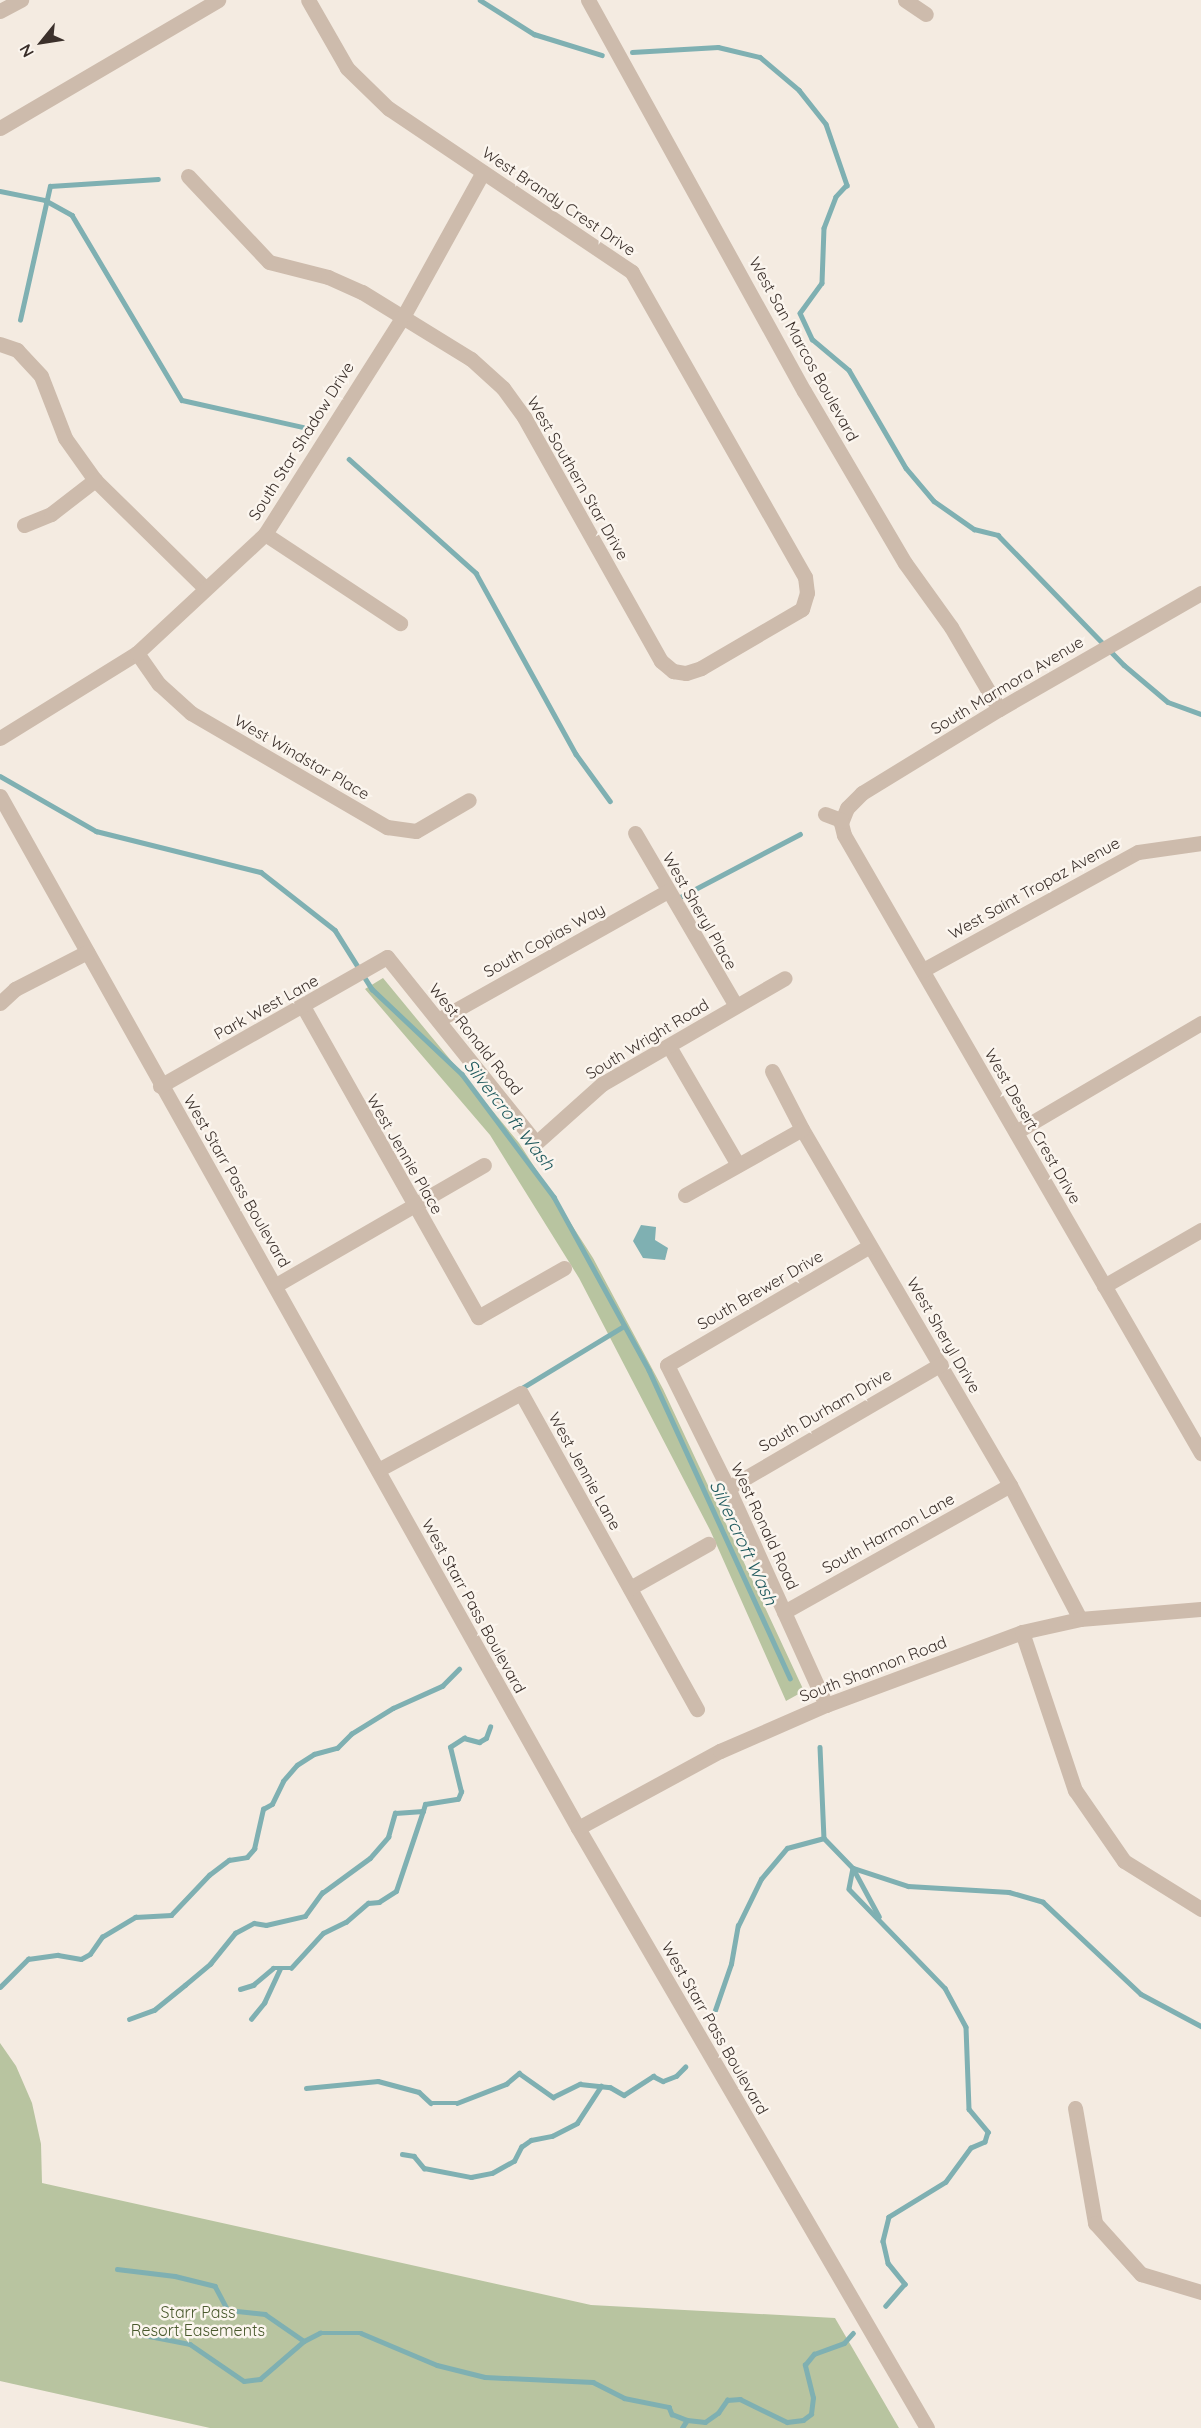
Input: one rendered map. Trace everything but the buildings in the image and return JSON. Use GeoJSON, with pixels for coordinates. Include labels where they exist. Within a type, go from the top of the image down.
{"type":"FeatureCollection","features":[{"type":"Feature","properties":{"kind":"street"},"geometry":{"type":"LineString","coordinates":[[0,11],[21,0]]}},
{"type":"Feature","properties":{"kind":"street"},"geometry":{"type":"LineString","coordinates":[[0,128],[218,0]]}},
{"type":"Feature","properties":{"kind":"street","name":"West Brandy Crest Drive"},"geometry":{"type":"LineString","coordinates":[[308,0],[347,68],[389,110],[632,272],[805,577],[813,601],[796,614],[701,668],[671,677]]}},
{"type":"Feature","properties":{"kind":"street","name":"West San Marcos Boulevard"},"geometry":{"type":"LineString","coordinates":[[588,0],[804,391],[905,563],[951,627],[999,709]]}},
{"type":"Feature","properties":{"kind":"street"},"geometry":{"type":"LineString","coordinates":[[905,0],[926,14]]}},
{"type":"Feature","properties":{"kind":"street","name":"South Star Shadow Drive"},"geometry":{"type":"LineString","coordinates":[[0,738],[137,653],[204,587],[265,534],[404,315],[483,172]]}},
{"type":"Feature","properties":{"kind":"street","name":"West Southern Star Drive"},"geometry":{"type":"LineString","coordinates":[[188,176],[269,262],[328,277],[404,315],[471,359],[503,388],[524,417],[671,677]]}},
{"type":"Feature","properties":{"kind":"street"},"geometry":{"type":"LineString","coordinates":[[0,344],[17,350],[41,376],[65,438],[95,480],[204,587]]}},
{"type":"Feature","properties":{"kind":"street"},"geometry":{"type":"LineString","coordinates":[[24,525],[51,514],[95,480]]}},
{"type":"Feature","properties":{"kind":"street"},"geometry":{"type":"LineString","coordinates":[[265,534],[400,623]]}},
{"type":"Feature","properties":{"kind":"street","name":"South Marmora Avenue"},"geometry":{"type":"LineString","coordinates":[[842,820],[854,799],[999,709],[1201,593]]}},
{"type":"Feature","properties":{"kind":"street","name":"West Windstar Place"},"geometry":{"type":"LineString","coordinates":[[137,653],[159,684],[191,713],[404,837],[469,800]]}},
{"type":"Feature","properties":{"kind":"street","name":"West Starr Pass Boulevard"},"geometry":{"type":"LineString","coordinates":[[0,796],[160,1086],[276,1285],[578,1828],[927,2428]]}},
{"type":"Feature","properties":{"kind":"street"},"geometry":{"type":"LineString","coordinates":[[825,814],[842,820]]}},
{"type":"Feature","properties":{"kind":"street","name":"West Desert Crest Drive"},"geometry":{"type":"LineString","coordinates":[[842,820],[844,835],[1200,1450]]}},
{"type":"Feature","properties":{"kind":"street","name":"West Sheryl Place"},"geometry":{"type":"LineString","coordinates":[[635,833],[736,1006]]}},
{"type":"Feature","properties":{"kind":"street","name":"West Saint Tropaz Avenue"},"geometry":{"type":"LineString","coordinates":[[923,970],[1138,852],[1201,843]]}},
{"type":"Feature","properties":{"kind":"street","name":"South Copias Way"},"geometry":{"type":"LineString","coordinates":[[438,1020],[668,891]]}},
{"type":"Feature","properties":{"kind":"street"},"geometry":{"type":"LineString","coordinates":[[0,1003],[15,989],[87,952]]}},
{"type":"Feature","properties":{"kind":"street","name":"West Ronald Road"},"geometry":{"type":"LineString","coordinates":[[387,957],[536,1143]]}},
{"type":"Feature","properties":{"kind":"street","name":"Park West Lane"},"geometry":{"type":"LineString","coordinates":[[160,1086],[304,1008],[387,957]]}},
{"type":"Feature","properties":{"kind":"street","name":"South Wright Road"},"geometry":{"type":"LineString","coordinates":[[536,1143],[602,1084],[669,1048],[785,978]]}},
{"type":"Feature","properties":{"kind":"street","name":"West Jennie Place"},"geometry":{"type":"LineString","coordinates":[[304,1008],[478,1317],[564,1268]]}},
{"type":"Feature","properties":{"kind":"street"},"geometry":{"type":"LineString","coordinates":[[1016,1132],[1201,1023]]}},
{"type":"Feature","properties":{"kind":"street"},"geometry":{"type":"LineString","coordinates":[[669,1048],[738,1165]]}},
{"type":"Feature","properties":{"kind":"street","name":"West Sheryl Drive"},"geometry":{"type":"LineString","coordinates":[[772,1071],[802,1129],[1010,1485],[1080,1619]]}},
{"type":"Feature","properties":{"kind":"street"},"geometry":{"type":"LineString","coordinates":[[685,1195],[802,1129]]}},
{"type":"Feature","properties":{"kind":"street"},"geometry":{"type":"LineString","coordinates":[[276,1285],[484,1165]]}},
{"type":"Feature","properties":{"kind":"street"},"geometry":{"type":"LineString","coordinates":[[1104,1286],[1201,1230]]}},
{"type":"Feature","properties":{"kind":"street","name":"South Brewer Drive"},"geometry":{"type":"LineString","coordinates":[[667,1365],[870,1246]]}},
{"type":"Feature","properties":{"kind":"street","name":"South Durham Drive"},"geometry":{"type":"LineString","coordinates":[[728,1488],[941,1364]]}},
{"type":"Feature","properties":{"kind":"street","name":"West Ronald Road"},"geometry":{"type":"LineString","coordinates":[[667,1365],[728,1488],[826,1705]]}},
{"type":"Feature","properties":{"kind":"street","name":"West Jennie Lane"},"geometry":{"type":"LineString","coordinates":[[378,1470],[521,1393],[697,1710]]}},
{"type":"Feature","properties":{"kind":"street","name":"South Harmon Lane"},"geometry":{"type":"LineString","coordinates":[[784,1612],[1010,1485]]}},
{"type":"Feature","properties":{"kind":"street"},"geometry":{"type":"LineString","coordinates":[[630,1588],[708,1544]]}},
{"type":"Feature","properties":{"kind":"street","name":"South Shannon Road"},"geometry":{"type":"LineString","coordinates":[[578,1828],[720,1750],[826,1705],[1022,1632],[1080,1619],[1201,1609]]}},
{"type":"Feature","properties":{"kind":"street"},"geometry":{"type":"LineString","coordinates":[[1022,1632],[1075,1790],[1124,1861],[1201,1909]]}},
{"type":"Feature","properties":{"kind":"street"},"geometry":{"type":"LineString","coordinates":[[1075,2108],[1095,2223],[1141,2274],[1201,2292]]}},
{"type":"Feature","properties":{"kind":"green space"},"geometry":{"type":"Polygon","coordinates":[[[383,978],[519,1143],[593,1258],[663,1389],[804,1691],[786,1701],[710,1530],[579,1278],[490,1135],[365,989],[383,978]]]}},
{"type":"Feature","properties":{"kind":"green space","name":"Starr Pass Resort Easements"},"geometry":{"type":"Polygon","coordinates":[[[0,2043],[16,2066],[32,2103],[41,2144],[42,2183],[591,2305],[835,2318],[899,2428],[210,2428],[0,2381],[0,2043]]]}},
{"type":"Feature","properties":{"kind":"water"},"geometry":{"type":"Polygon","coordinates":[[[641,1225],[656,1227],[655,1240],[668,1248],[665,1260],[643,1258],[633,1241],[641,1225]]]}},
{"type":"Feature","properties":{"kind":"waterway"},"geometry":{"type":"LineString","coordinates":[[480,0],[534,34],[602,55]]}},
{"type":"Feature","properties":{"kind":"waterway"},"geometry":{"type":"LineString","coordinates":[[632,52],[718,47],[760,57],[799,90],[826,124],[847,185],[836,197],[824,228],[822,283],[800,313],[812,339],[849,370],[906,468],[934,501],[974,529],[998,535],[1124,665],[1168,702],[1201,714]]}},
{"type":"Feature","properties":{"kind":"waterway"},"geometry":{"type":"LineString","coordinates":[[20,320],[50,186],[158,179]]}},
{"type":"Feature","properties":{"kind":"waterway"},"geometry":{"type":"LineString","coordinates":[[0,191],[45,200],[72,215],[182,400],[303,427]]}},
{"type":"Feature","properties":{"kind":"waterway"},"geometry":{"type":"LineString","coordinates":[[349,459],[476,573],[576,754],[610,801]]}},
{"type":"Feature","properties":{"kind":"waterway","name":"Silvercroft Wash"},"geometry":{"type":"LineString","coordinates":[[0,776],[96,831],[261,872],[335,930],[372,989],[462,1074],[554,1197],[649,1370],[790,1678]]}},
{"type":"Feature","properties":{"kind":"waterway"},"geometry":{"type":"LineString","coordinates":[[682,896],[800,834]]}},
{"type":"Feature","properties":{"kind":"waterway"},"geometry":{"type":"LineString","coordinates":[[522,1388],[624,1326]]}},
{"type":"Feature","properties":{"kind":"waterway"},"geometry":{"type":"LineString","coordinates":[[0,1987],[28,1959],[58,1955],[81,1959],[90,1954],[102,1937],[135,1917],[171,1915],[209,1875],[229,1860],[247,1857],[254,1849],[263,1809],[272,1804],[283,1781],[297,1765],[314,1754],[337,1748],[351,1734],[393,1708],[442,1686],[459,1669]]}},
{"type":"Feature","properties":{"kind":"waterway"},"geometry":{"type":"LineString","coordinates":[[129,2019],[154,2010],[185,1985],[210,1964],[235,1933],[254,1923],[266,1925],[305,1916],[322,1893],[370,1858],[388,1837],[395,1813],[423,1811],[425,1804],[458,1799],[461,1792],[450,1747],[464,1738],[479,1742],[486,1738],[490,1727]]}},
{"type":"Feature","properties":{"kind":"waterway","name":"Silvercroft Wash"},"geometry":{"type":"LineString","coordinates":[[820,1747],[824,1838],[853,1868],[908,1886],[1009,1892],[1043,1902],[1141,1994],[1201,2026]]}},
{"type":"Feature","properties":{"kind":"waterway"},"geometry":{"type":"LineString","coordinates":[[240,1989],[253,1985],[273,1968],[291,1968],[323,1933],[346,1922],[368,1903],[379,1902],[396,1891],[423,1811]]}},
{"type":"Feature","properties":{"kind":"waterway"},"geometry":{"type":"LineString","coordinates":[[714,2013],[731,1964],[738,1926],[761,1879],[787,1848],[824,1838]]}},
{"type":"Feature","properties":{"kind":"waterway"},"geometry":{"type":"LineString","coordinates":[[853,1868],[849,1889],[945,1988],[966,2027],[969,2109],[988,2132],[985,2142],[971,2148],[946,2182],[889,2217],[883,2241],[888,2263],[905,2284],[886,2306]]}},
{"type":"Feature","properties":{"kind":"waterway"},"geometry":{"type":"LineString","coordinates":[[853,1868],[879,1916]]}},
{"type":"Feature","properties":{"kind":"waterway"},"geometry":{"type":"LineString","coordinates":[[251,2019],[264,2003],[280,1969]]}},
{"type":"Feature","properties":{"kind":"waterway"},"geometry":{"type":"LineString","coordinates":[[306,2088],[378,2081],[419,2092],[431,2103],[457,2103],[506,2084],[519,2073],[553,2097],[580,2084],[610,2087],[624,2095],[653,2076],[663,2081],[676,2076],[685,2067]]}},
{"type":"Feature","properties":{"kind":"waterway"},"geometry":{"type":"LineString","coordinates":[[402,2154],[414,2156],[424,2168],[471,2177],[492,2173],[514,2161],[521,2147],[531,2140],[552,2136],[577,2123],[601,2086]]}},
{"type":"Feature","properties":{"kind":"waterway"},"geometry":{"type":"LineString","coordinates":[[117,2269],[175,2276],[215,2286],[228,2310],[265,2314],[304,2341],[320,2333],[361,2333],[437,2365],[485,2377],[593,2382],[624,2398],[669,2407],[672,2414],[687,2420]]}},
{"type":"Feature","properties":{"kind":"waterway"},"geometry":{"type":"LineString","coordinates":[[682,2428],[687,2420],[705,2422],[718,2413],[727,2400],[740,2399],[787,2422],[803,2420],[811,2414],[813,2398],[805,2365],[814,2354],[844,2343],[853,2333]]}},
{"type":"Feature","properties":{"kind":"waterway"},"geometry":{"type":"LineString","coordinates":[[139,2334],[190,2344],[244,2381],[260,2379],[304,2341]]}}]}
